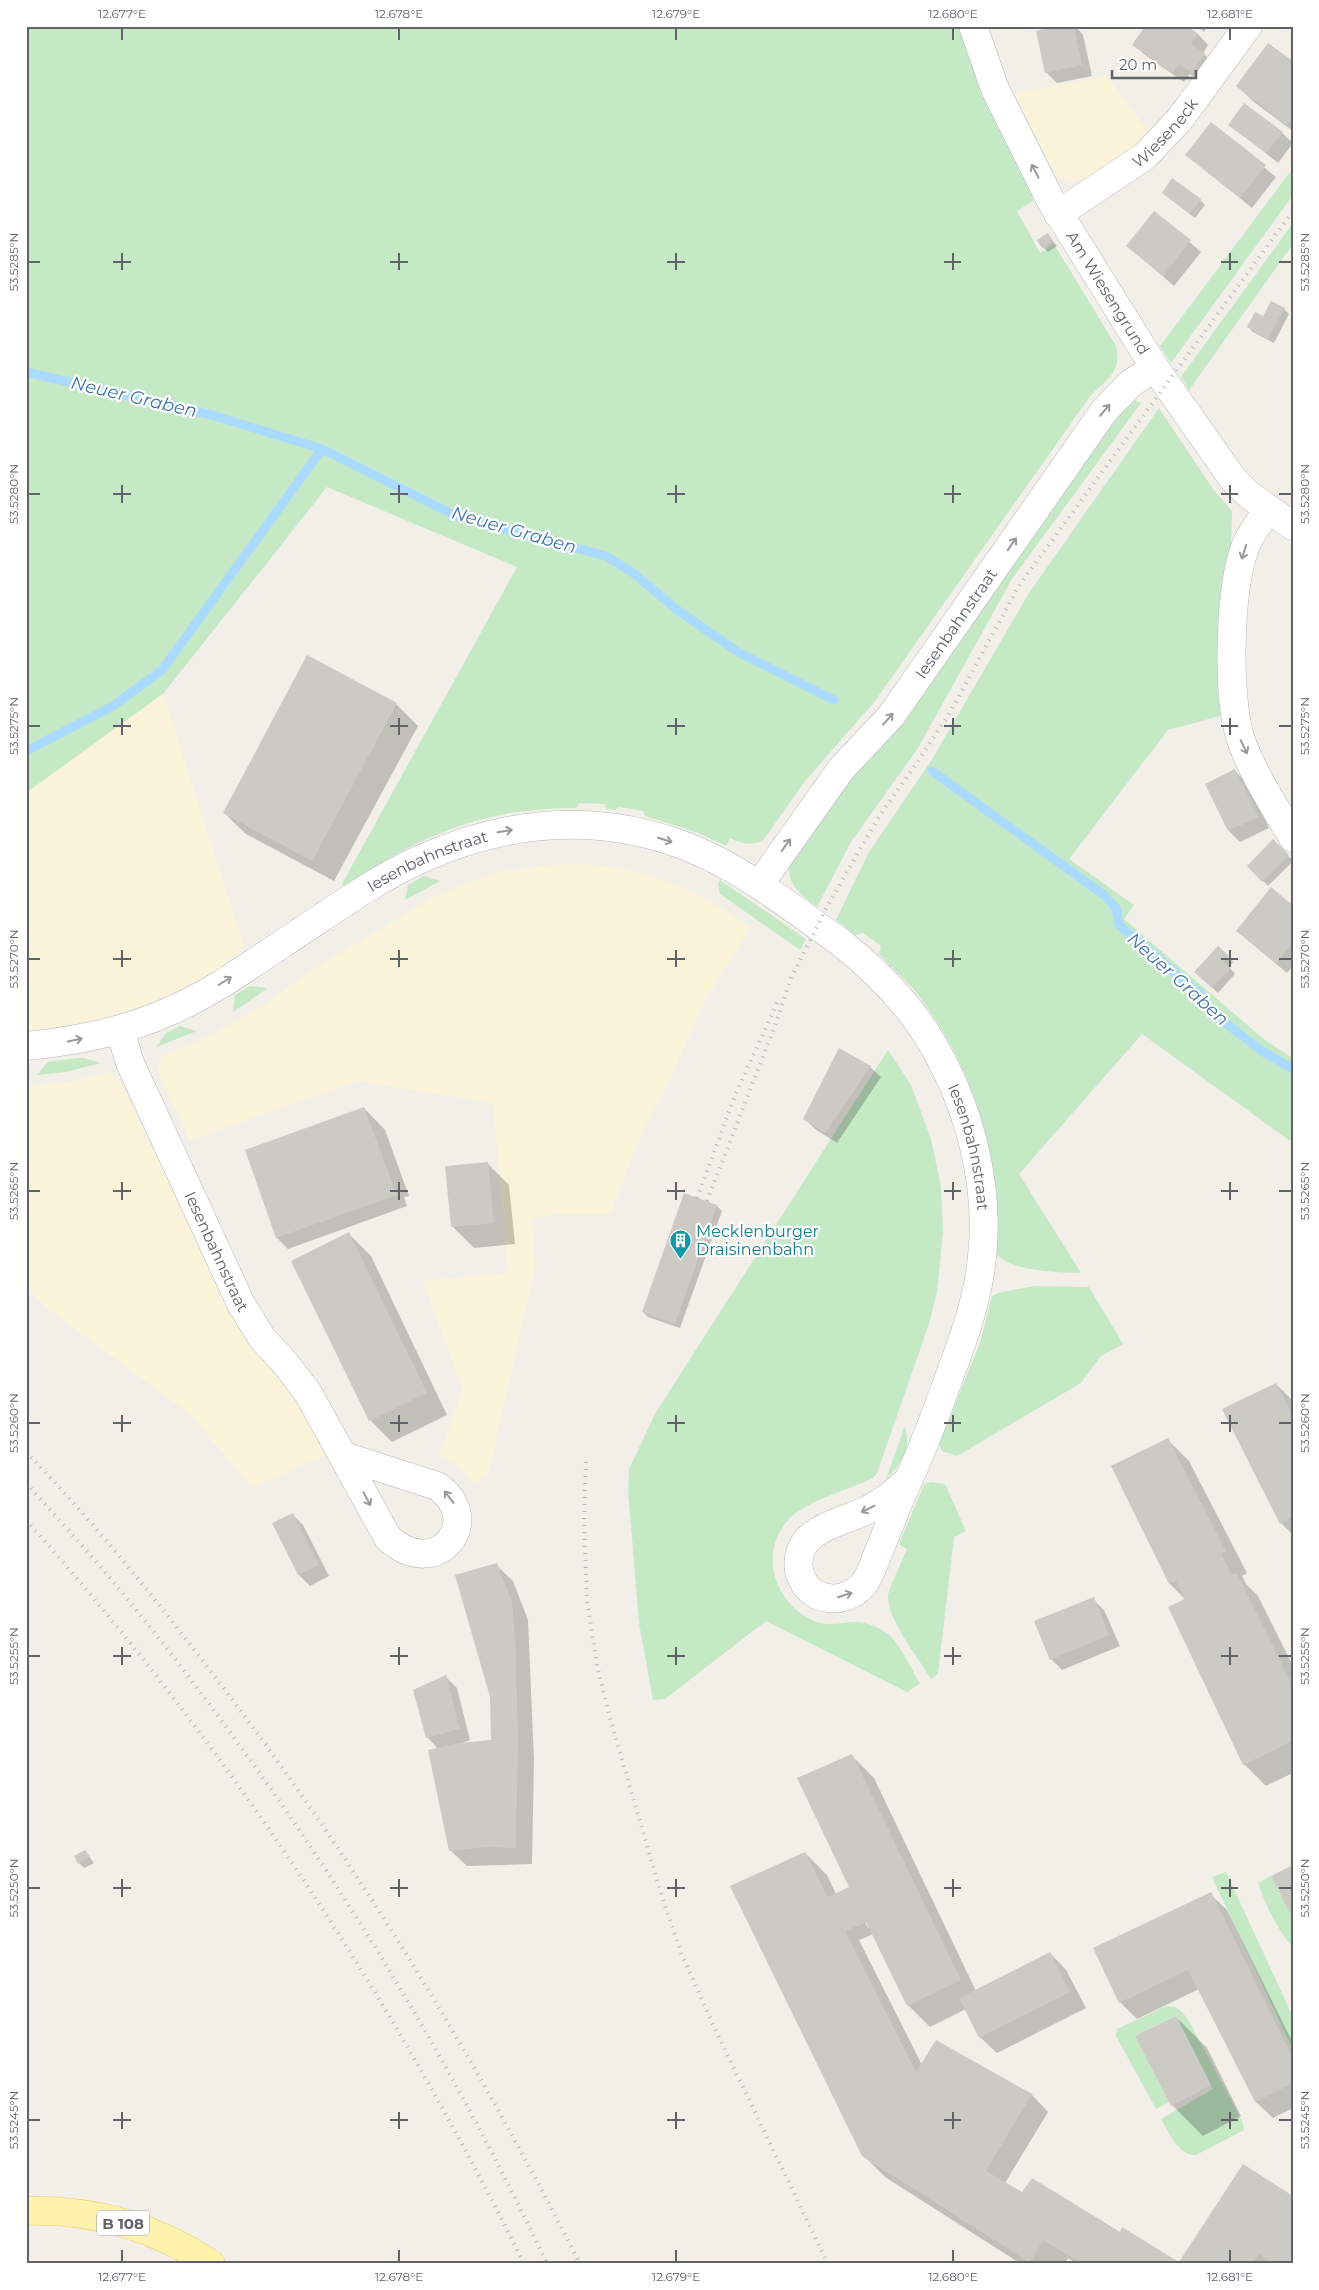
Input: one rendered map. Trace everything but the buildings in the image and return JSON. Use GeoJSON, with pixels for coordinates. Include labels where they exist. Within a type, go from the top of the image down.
{"type":"FeatureCollection","features":[{"type":"Feature","properties":{"kind":"main road","name":"B 108"},"geometry":{"type":"LineString","coordinates":[[26,2211],[78,2213],[135,2226],[162,2235],[212,2264]]}},
{"type":"Feature","properties":{"kind":"street","name":"Am Wiesengrund"},"geometry":{"type":"LineString","coordinates":[[973,26],[994,89],[1022,148],[1058,214],[1155,368],[1219,462],[1249,495],[1293,526]]}},
{"type":"Feature","properties":{"kind":"street","name":"Wieseneck"},"geometry":{"type":"LineString","coordinates":[[1058,214],[1145,156],[1180,118],[1248,26]]}},
{"type":"Feature","properties":{"kind":"street","name":"Iesenbahnstraat"},"geometry":{"type":"LineString","coordinates":[[759,885],[842,768],[891,716],[1104,411],[1131,382],[1155,368]]}},
{"type":"Feature","properties":{"kind":"street"},"geometry":{"type":"LineString","coordinates":[[1268,510],[1246,545],[1240,565],[1231,660],[1234,716],[1240,739],[1262,784],[1293,838]]}},
{"type":"Feature","properties":{"kind":"street","name":"Iesenbahnstraat"},"geometry":{"type":"LineString","coordinates":[[26,1046],[70,1042],[120,1030],[170,1011],[202,995],[373,886],[419,860],[492,833],[561,824],[590,824],[627,830],[687,847],[723,863],[759,885],[858,956],[906,1006],[927,1034],[944,1064],[956,1091],[971,1137],[981,1180],[984,1231],[978,1282],[962,1343],[919,1459],[868,1578],[862,1586],[848,1596],[838,1598],[828,1598],[816,1594],[809,1589],[803,1582],[798,1564],[804,1543],[810,1536],[876,1505],[908,1481]]}},
{"type":"Feature","properties":{"kind":"street","name":"Iesenbahnstraat"},"geometry":{"type":"LineString","coordinates":[[120,1030],[130,1063],[241,1304],[262,1338],[285,1363],[308,1393],[344,1456]]}},
{"type":"Feature","properties":{"kind":"green space"},"geometry":{"type":"Polygon","coordinates":[[[26,26],[963,26],[1031,184],[1033,201],[1017,211],[1040,253],[1054,244],[1116,346],[1117,362],[1112,374],[1091,395],[875,701],[805,781],[760,842],[747,844],[730,838],[726,846],[696,832],[645,816],[643,811],[619,807],[615,810],[606,809],[605,804],[580,803],[576,808],[542,809],[511,813],[482,819],[454,828],[426,839],[399,853],[344,887],[342,884],[517,567],[327,487],[163,694],[26,793],[26,26]]]}},
{"type":"Feature","properties":{"kind":"green space"},"geometry":{"type":"Polygon","coordinates":[[[1293,168],[1293,195],[1171,363],[1160,346],[1293,168]]]}},
{"type":"Feature","properties":{"kind":"green space"},"geometry":{"type":"Polygon","coordinates":[[[1293,223],[1293,244],[1189,390],[1181,377],[1293,223]]]}},
{"type":"Feature","properties":{"kind":"green space"},"geometry":{"type":"Polygon","coordinates":[[[1131,398],[1141,403],[1012,579],[918,748],[851,842],[817,907],[803,896],[791,879],[789,863],[791,853],[1111,418],[1131,398]]]}},
{"type":"Feature","properties":{"kind":"green space"},"geometry":{"type":"Polygon","coordinates":[[[1159,408],[1213,489],[1232,511],[1227,714],[1168,730],[1069,859],[1134,905],[1124,919],[1266,1041],[1293,1058],[1293,1143],[1142,1034],[1019,1174],[1081,1273],[1036,1270],[1013,1264],[996,1254],[997,1218],[989,1148],[980,1114],[968,1081],[953,1049],[935,1019],[914,990],[879,954],[881,946],[863,933],[855,935],[836,920],[869,852],[931,761],[1029,593],[1159,408]]]}},
{"type":"Feature","properties":{"kind":"green space"},"geometry":{"type":"Polygon","coordinates":[[[423,876],[440,881],[405,900],[408,885],[423,876]]]}},
{"type":"Feature","properties":{"kind":"green space"},"geometry":{"type":"Polygon","coordinates":[[[720,880],[806,939],[800,950],[720,894],[718,883],[720,880]]]}},
{"type":"Feature","properties":{"kind":"green space"},"geometry":{"type":"Polygon","coordinates":[[[250,986],[268,988],[233,1012],[235,995],[250,986]]]}},
{"type":"Feature","properties":{"kind":"green space"},"geometry":{"type":"Polygon","coordinates":[[[180,1026],[197,1031],[156,1047],[166,1033],[180,1026]]]}},
{"type":"Feature","properties":{"kind":"green space"},"geometry":{"type":"Polygon","coordinates":[[[888,1050],[911,1085],[931,1139],[941,1187],[943,1232],[937,1292],[929,1324],[877,1473],[873,1478],[798,1511],[780,1531],[774,1546],[773,1561],[775,1577],[781,1591],[790,1604],[802,1615],[823,1623],[862,1622],[884,1631],[901,1650],[920,1684],[907,1692],[766,1621],[665,1699],[653,1700],[639,1623],[628,1490],[629,1469],[656,1412],[888,1050]]]}},
{"type":"Feature","properties":{"kind":"green space"},"geometry":{"type":"Polygon","coordinates":[[[77,1058],[101,1063],[66,1072],[37,1075],[48,1062],[77,1058]]]}},
{"type":"Feature","properties":{"kind":"green space"},"geometry":{"type":"Polygon","coordinates":[[[1034,1286],[1089,1287],[1123,1344],[1101,1356],[1081,1383],[957,1456],[942,1451],[939,1444],[980,1343],[992,1296],[998,1293],[1034,1286]]]}},
{"type":"Feature","properties":{"kind":"green space"},"geometry":{"type":"Polygon","coordinates":[[[905,1426],[907,1443],[902,1461],[886,1479],[905,1426]]]}},
{"type":"Feature","properties":{"kind":"green space"},"geometry":{"type":"Polygon","coordinates":[[[930,1482],[945,1484],[966,1531],[954,1537],[938,1674],[931,1679],[898,1627],[889,1605],[888,1596],[907,1549],[899,1544],[924,1485],[930,1482]]]}},
{"type":"Feature","properties":{"kind":"green space"},"geometry":{"type":"Polygon","coordinates":[[[1226,1872],[1293,2017],[1293,2050],[1212,1877],[1226,1872]]]}},
{"type":"Feature","properties":{"kind":"green space"},"geometry":{"type":"Polygon","coordinates":[[[1271,1876],[1293,1919],[1293,1948],[1272,1917],[1258,1883],[1271,1876]]]}},
{"type":"Feature","properties":{"kind":"green space"},"geometry":{"type":"Polygon","coordinates":[[[1166,2006],[1180,2010],[1190,2023],[1242,2121],[1244,2130],[1196,2155],[1184,2151],[1174,2142],[1161,2119],[1213,2089],[1176,2016],[1135,2036],[1169,2102],[1156,2109],[1116,2036],[1117,2029],[1166,2006]]]}},
{"type":"Feature","properties":{"kind":"sand"},"geometry":{"type":"Polygon","coordinates":[[[1107,76],[1147,130],[1147,139],[1116,163],[1092,177],[1068,180],[1056,176],[1014,93],[1107,76]]]}},
{"type":"Feature","properties":{"kind":"sand"},"geometry":{"type":"Polygon","coordinates":[[[163,694],[245,949],[195,982],[142,1006],[85,1023],[26,1032],[26,793],[163,694]]]}},
{"type":"Feature","properties":{"kind":"sand"},"geometry":{"type":"Polygon","coordinates":[[[574,863],[606,866],[635,872],[670,883],[703,898],[751,927],[706,999],[669,1081],[642,1133],[610,1214],[556,1214],[532,1218],[535,1268],[488,1475],[473,1483],[458,1466],[439,1456],[463,1390],[423,1281],[508,1273],[493,1103],[358,1081],[190,1140],[161,1079],[158,1066],[163,1056],[210,1036],[264,1005],[315,968],[430,899],[470,882],[501,872],[574,863]]]}},
{"type":"Feature","properties":{"kind":"sand"},"geometry":{"type":"Polygon","coordinates":[[[110,1072],[118,1077],[232,1310],[298,1401],[326,1455],[252,1488],[191,1415],[42,1304],[26,1285],[26,1086],[71,1082],[110,1072]]]}},
{"type":"Feature","properties":{"kind":"waterway","name":"Neuer Graben"},"geometry":{"type":"LineString","coordinates":[[26,372],[212,415],[322,449],[454,515],[606,556],[632,572],[676,609],[738,652],[834,700]]}},
{"type":"Feature","properties":{"kind":"waterway"},"geometry":{"type":"LineString","coordinates":[[26,751],[113,706],[162,670],[322,449]]}},
{"type":"Feature","properties":{"kind":"waterway","name":"Neuer Graben"},"geometry":{"type":"LineString","coordinates":[[932,771],[1104,895],[1116,908],[1119,925],[1201,995],[1211,1012],[1262,1051],[1293,1069]]}},
{"type":"Feature","properties":{"kind":"railway"},"geometry":{"type":"LineString","coordinates":[[707,1201],[776,1023],[791,978],[829,903],[880,815],[951,711],[1018,587],[1293,211]]}},
{"type":"Feature","properties":{"kind":"railway"},"geometry":{"type":"LineString","coordinates":[[697,1198],[736,1093],[778,1001]]}},
{"type":"Feature","properties":{"kind":"railway"},"geometry":{"type":"LineString","coordinates":[[26,1452],[95,1527],[160,1606],[256,1731],[307,1804],[357,1878],[451,2029],[496,2106],[580,2264]]}},
{"type":"Feature","properties":{"kind":"railway"},"geometry":{"type":"LineString","coordinates":[[586,1462],[584,1519],[587,1599],[597,1666],[612,1725],[662,1897],[681,1953],[717,2033],[828,2264]]}},
{"type":"Feature","properties":{"kind":"railway"},"geometry":{"type":"LineString","coordinates":[[26,1483],[117,1586],[190,1678],[304,1838],[358,1920],[409,2003],[458,2089],[504,2176],[547,2264]]}},
{"type":"Feature","properties":{"kind":"railway"},"geometry":{"type":"LineString","coordinates":[[26,1520],[99,1605],[169,1693],[236,1783],[300,1875],[361,1970],[418,2066],[473,2164],[524,2264]]}},
{"type":"Feature","properties":{"kind":"place","name":"Mecklenburger Draisinenbahn"},"geometry":{"type":"Point","coordinates":[680,1259]}}]}
